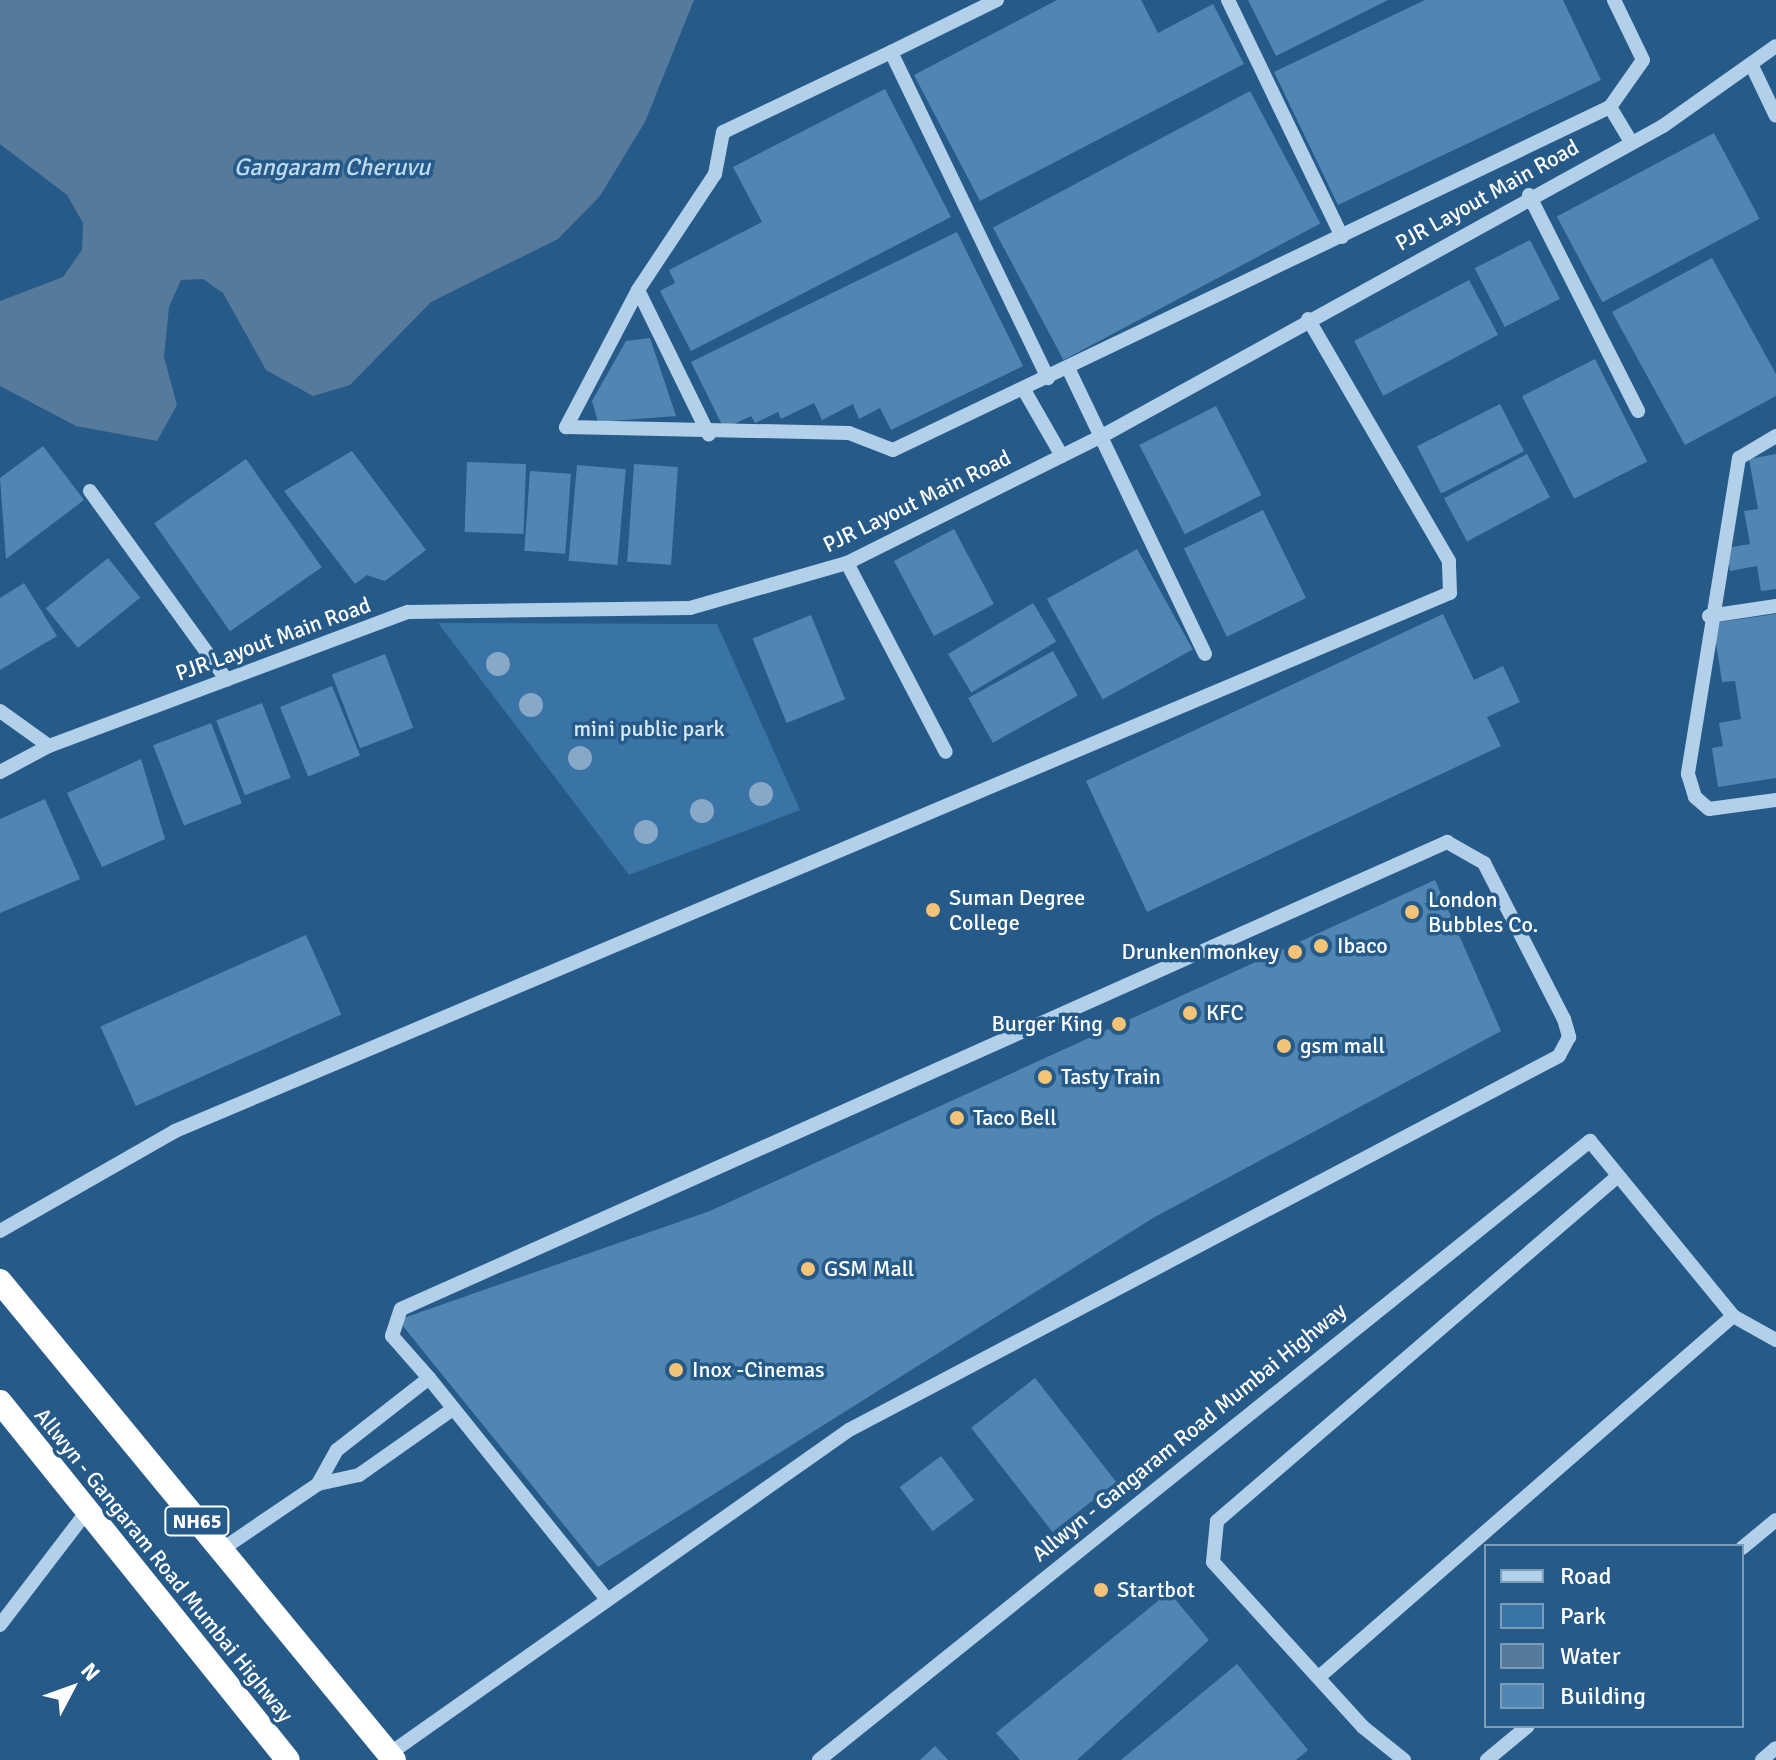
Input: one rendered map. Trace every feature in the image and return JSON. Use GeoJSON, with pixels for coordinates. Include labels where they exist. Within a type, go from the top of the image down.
{"type":"FeatureCollection","features":[{"type":"Feature","properties":{"kind":"highway","name":"NH65"},"geometry":{"type":"LineString","coordinates":[[0,1281],[391,1757]]}},
{"type":"Feature","properties":{"kind":"highway","name":"Allwyn - Gangaram Road Mumbai Highway"},"geometry":{"type":"LineString","coordinates":[[0,1402],[85,1514],[288,1760]]}},
{"type":"Feature","properties":{"kind":"street"},"geometry":{"type":"LineString","coordinates":[[997,0],[723,132],[715,174],[638,290],[567,413],[566,427],[709,435],[849,433],[893,450],[1024,390],[1610,107],[1643,60],[1614,0]]}},
{"type":"Feature","properties":{"kind":"street"},"geometry":{"type":"LineString","coordinates":[[1228,0],[1342,237]]}},
{"type":"Feature","properties":{"kind":"street","name":"PJR Layout Main Road"},"geometry":{"type":"LineString","coordinates":[[0,772],[49,746],[408,612],[690,608],[847,563],[1104,435],[1529,195],[1631,142],[1752,66],[1776,46]]}},
{"type":"Feature","properties":{"kind":"street"},"geometry":{"type":"LineString","coordinates":[[891,52],[1048,378]]}},
{"type":"Feature","properties":{"kind":"street"},"geometry":{"type":"LineString","coordinates":[[1752,66],[1776,116]]}},
{"type":"Feature","properties":{"kind":"street"},"geometry":{"type":"LineString","coordinates":[[1610,107],[1631,142]]}},
{"type":"Feature","properties":{"kind":"street"},"geometry":{"type":"LineString","coordinates":[[1529,195],[1638,411]]}},
{"type":"Feature","properties":{"kind":"street"},"geometry":{"type":"LineString","coordinates":[[638,290],[709,435]]}},
{"type":"Feature","properties":{"kind":"street"},"geometry":{"type":"LineString","coordinates":[[0,1231],[203,1119],[1450,593],[1449,561],[1308,319]]}},
{"type":"Feature","properties":{"kind":"street"},"geometry":{"type":"LineString","coordinates":[[1068,368],[1104,435],[1205,654]]}},
{"type":"Feature","properties":{"kind":"street"},"geometry":{"type":"LineString","coordinates":[[1024,390],[1062,456]]}},
{"type":"Feature","properties":{"kind":"street"},"geometry":{"type":"LineString","coordinates":[[1776,436],[1739,458],[1709,616],[1688,774],[1695,797],[1709,809],[1776,800]]}},
{"type":"Feature","properties":{"kind":"street"},"geometry":{"type":"LineString","coordinates":[[90,491],[227,680]]}},
{"type":"Feature","properties":{"kind":"street"},"geometry":{"type":"LineString","coordinates":[[847,563],[946,752]]}},
{"type":"Feature","properties":{"kind":"street"},"geometry":{"type":"LineString","coordinates":[[1709,616],[1776,606]]}},
{"type":"Feature","properties":{"kind":"street"},"geometry":{"type":"LineString","coordinates":[[0,711],[49,746]]}},
{"type":"Feature","properties":{"kind":"street"},"geometry":{"type":"LineString","coordinates":[[391,1757],[607,1599],[849,1430],[1559,1056],[1569,1037],[1564,1019],[1484,863],[1447,842],[401,1309],[392,1336],[607,1599]]}},
{"type":"Feature","properties":{"kind":"street","name":"Allwyn - Gangaram Road Mumbai Highway"},"geometry":{"type":"LineString","coordinates":[[819,1760],[1590,1141],[1618,1176]]}},
{"type":"Feature","properties":{"kind":"street"},"geometry":{"type":"LineString","coordinates":[[1404,1760],[1319,1677],[1213,1562],[1217,1521],[1618,1176],[1733,1316],[1776,1340]]}},
{"type":"Feature","properties":{"kind":"street"},"geometry":{"type":"LineString","coordinates":[[1319,1677],[1733,1316]]}},
{"type":"Feature","properties":{"kind":"street"},"geometry":{"type":"LineString","coordinates":[[318,1484],[337,1450],[429,1378]]}},
{"type":"Feature","properties":{"kind":"street"},"geometry":{"type":"LineString","coordinates":[[221,1550],[318,1484],[359,1475],[453,1409]]}},
{"type":"Feature","properties":{"kind":"street"},"geometry":{"type":"LineString","coordinates":[[0,1625],[85,1514]]}},
{"type":"Feature","properties":{"kind":"street"},"geometry":{"type":"LineString","coordinates":[[1744,1546],[1776,1520]]}},
{"type":"Feature","properties":{"kind":"street"},"geometry":{"type":"LineString","coordinates":[[1487,1760],[1526,1728]]}},
{"type":"Feature","properties":{"kind":"street"},"geometry":{"type":"LineString","coordinates":[[1762,1760],[1776,1748]]}},
{"type":"Feature","properties":{"kind":"green space","name":"mini public park"},"geometry":{"type":"Polygon","coordinates":[[[438,623],[717,624],[800,810],[629,875],[438,623]]]}},
{"type":"Feature","properties":{"kind":"water","name":"Gangaram Cheruvu"},"geometry":{"type":"Polygon","coordinates":[[[0,0],[694,0],[645,122],[600,196],[558,239],[431,302],[350,385],[313,396],[266,370],[223,293],[203,279],[181,280],[169,307],[164,357],[177,405],[157,441],[76,426],[0,386],[0,301],[63,277],[82,250],[83,223],[67,195],[0,144],[0,0]]]}},
{"type":"Feature","properties":{"kind":"building"},"geometry":{"type":"Polygon","coordinates":[[[1057,0],[1141,0],[1158,33],[1213,4],[1244,64],[980,201],[914,75],[1057,0]]]}},
{"type":"Feature","properties":{"kind":"building"},"geometry":{"type":"Polygon","coordinates":[[[1248,0],[1388,0],[1276,56],[1248,0]]]}},
{"type":"Feature","properties":{"kind":"building"},"geometry":{"type":"Polygon","coordinates":[[[1425,0],[1563,0],[1601,80],[1338,205],[1274,72],[1425,0]]]}},
{"type":"Feature","properties":{"kind":"building"},"geometry":{"type":"Polygon","coordinates":[[[885,89],[951,217],[691,351],[660,291],[675,283],[669,270],[762,222],[733,167],[885,89]]]}},
{"type":"Feature","properties":{"kind":"building"},"geometry":{"type":"Polygon","coordinates":[[[1250,91],[1320,223],[1063,360],[993,228],[1250,91]]]}},
{"type":"Feature","properties":{"kind":"building"},"geometry":{"type":"Polygon","coordinates":[[[1714,133],[1760,219],[1602,302],[1557,217],[1714,133]]]}},
{"type":"Feature","properties":{"kind":"building"},"geometry":{"type":"Polygon","coordinates":[[[957,232],[1023,366],[891,430],[880,408],[859,419],[853,404],[822,420],[814,403],[781,419],[778,412],[755,423],[751,416],[724,429],[691,362],[957,232]]]}},
{"type":"Feature","properties":{"kind":"building"},"geometry":{"type":"Polygon","coordinates":[[[1530,240],[1560,299],[1505,327],[1475,268],[1530,240]]]}},
{"type":"Feature","properties":{"kind":"building"},"geometry":{"type":"Polygon","coordinates":[[[1712,258],[1776,374],[1776,396],[1685,445],[1612,312],[1712,258]]]}},
{"type":"Feature","properties":{"kind":"building"},"geometry":{"type":"Polygon","coordinates":[[[1469,280],[1498,335],[1383,396],[1354,341],[1469,280]]]}},
{"type":"Feature","properties":{"kind":"building"},"geometry":{"type":"Polygon","coordinates":[[[650,338],[676,416],[598,422],[592,401],[626,341],[650,338]]]}},
{"type":"Feature","properties":{"kind":"building"},"geometry":{"type":"Polygon","coordinates":[[[1595,359],[1647,461],[1574,499],[1522,396],[1595,359]]]}},
{"type":"Feature","properties":{"kind":"building"},"geometry":{"type":"Polygon","coordinates":[[[1500,404],[1524,451],[1441,493],[1417,446],[1500,404]]]}},
{"type":"Feature","properties":{"kind":"building"},"geometry":{"type":"Polygon","coordinates":[[[1216,406],[1261,495],[1185,534],[1139,445],[1216,406]]]}},
{"type":"Feature","properties":{"kind":"building"},"geometry":{"type":"Polygon","coordinates":[[[43,446],[84,500],[6,559],[0,478],[43,446]]]}},
{"type":"Feature","properties":{"kind":"building"},"geometry":{"type":"Polygon","coordinates":[[[352,451],[426,550],[385,581],[367,575],[355,584],[284,491],[352,451]]]}},
{"type":"Feature","properties":{"kind":"building"},"geometry":{"type":"Polygon","coordinates":[[[1527,454],[1550,497],[1467,541],[1444,498],[1527,454]]]}},
{"type":"Feature","properties":{"kind":"building"},"geometry":{"type":"Polygon","coordinates":[[[1776,454],[1776,589],[1761,591],[1757,566],[1730,571],[1726,548],[1750,544],[1744,511],[1758,509],[1749,459],[1776,454]]]}},
{"type":"Feature","properties":{"kind":"building"},"geometry":{"type":"Polygon","coordinates":[[[246,459],[322,567],[230,631],[154,523],[246,459]]]}},
{"type":"Feature","properties":{"kind":"building"},"geometry":{"type":"Polygon","coordinates":[[[467,462],[526,464],[524,534],[465,532],[467,462]]]}},
{"type":"Feature","properties":{"kind":"building"},"geometry":{"type":"Polygon","coordinates":[[[634,464],[678,467],[671,565],[627,562],[634,464]]]}},
{"type":"Feature","properties":{"kind":"building"},"geometry":{"type":"Polygon","coordinates":[[[577,465],[626,469],[617,565],[569,561],[577,465]]]}},
{"type":"Feature","properties":{"kind":"building"},"geometry":{"type":"Polygon","coordinates":[[[530,471],[571,474],[565,554],[524,551],[530,471]]]}},
{"type":"Feature","properties":{"kind":"building"},"geometry":{"type":"Polygon","coordinates":[[[1263,510],[1306,598],[1227,637],[1184,549],[1263,510]]]}},
{"type":"Feature","properties":{"kind":"building"},"geometry":{"type":"Polygon","coordinates":[[[954,529],[994,604],[934,636],[894,561],[954,529]]]}},
{"type":"Feature","properties":{"kind":"building"},"geometry":{"type":"Polygon","coordinates":[[[1137,549],[1193,650],[1103,700],[1047,599],[1137,549]]]}},
{"type":"Feature","properties":{"kind":"building"},"geometry":{"type":"Polygon","coordinates":[[[108,558],[140,598],[78,648],[46,608],[108,558]]]}},
{"type":"Feature","properties":{"kind":"building"},"geometry":{"type":"Polygon","coordinates":[[[24,583],[57,636],[0,670],[0,598],[24,583]]]}},
{"type":"Feature","properties":{"kind":"building"},"geometry":{"type":"Polygon","coordinates":[[[1033,603],[1056,642],[971,693],[948,654],[1033,603]]]}},
{"type":"Feature","properties":{"kind":"building"},"geometry":{"type":"Polygon","coordinates":[[[1443,614],[1474,680],[1503,666],[1520,702],[1487,717],[1501,746],[1147,912],[1086,781],[1443,614]]]}},
{"type":"Feature","properties":{"kind":"building"},"geometry":{"type":"Polygon","coordinates":[[[1776,614],[1776,778],[1718,787],[1712,748],[1723,746],[1719,723],[1741,719],[1735,681],[1722,682],[1713,623],[1776,614]]]}},
{"type":"Feature","properties":{"kind":"building"},"geometry":{"type":"Polygon","coordinates":[[[811,615],[845,699],[787,723],[753,639],[811,615]]]}},
{"type":"Feature","properties":{"kind":"building"},"geometry":{"type":"Polygon","coordinates":[[[1053,651],[1078,696],[993,743],[968,698],[1053,651]]]}},
{"type":"Feature","properties":{"kind":"building"},"geometry":{"type":"Polygon","coordinates":[[[385,654],[413,728],[360,748],[332,674],[385,654]]]}},
{"type":"Feature","properties":{"kind":"building"},"geometry":{"type":"Polygon","coordinates":[[[332,686],[360,756],[308,777],[280,707],[332,686]]]}},
{"type":"Feature","properties":{"kind":"building"},"geometry":{"type":"Polygon","coordinates":[[[262,703],[291,778],[245,795],[216,721],[262,703]]]}},
{"type":"Feature","properties":{"kind":"building"},"geometry":{"type":"Polygon","coordinates":[[[211,723],[242,803],[184,826],[153,745],[211,723]]]}},
{"type":"Feature","properties":{"kind":"building"},"geometry":{"type":"Polygon","coordinates":[[[141,759],[165,839],[102,867],[67,793],[141,759]]]}},
{"type":"Feature","properties":{"kind":"building"},"geometry":{"type":"Polygon","coordinates":[[[45,799],[80,879],[0,913],[0,819],[45,799]]]}},
{"type":"Feature","properties":{"kind":"building","name":"GSM Mall"},"geometry":{"type":"Polygon","coordinates":[[[1435,880],[1501,1031],[1153,1218],[598,1567],[398,1320],[710,1211],[1435,880]]]}},
{"type":"Feature","properties":{"kind":"building"},"geometry":{"type":"Polygon","coordinates":[[[306,935],[341,1014],[136,1106],[100,1027],[306,935]]]}},
{"type":"Feature","properties":{"kind":"building"},"geometry":{"type":"Polygon","coordinates":[[[1035,1378],[1116,1482],[1052,1532],[971,1428],[1035,1378]]]}},
{"type":"Feature","properties":{"kind":"building"},"geometry":{"type":"Polygon","coordinates":[[[941,1456],[974,1500],[933,1531],[899,1487],[941,1456]]]}},
{"type":"Feature","properties":{"kind":"building"},"geometry":{"type":"Polygon","coordinates":[[[1169,1592],[1209,1640],[1077,1760],[1020,1760],[996,1733],[1169,1592]]]}},
{"type":"Feature","properties":{"kind":"building"},"geometry":{"type":"Polygon","coordinates":[[[1237,1664],[1308,1750],[1296,1760],[1121,1760],[1237,1664]]]}},
{"type":"Feature","properties":{"kind":"building"},"geometry":{"type":"Polygon","coordinates":[[[935,1746],[948,1760],[920,1760],[935,1746]]]}},
{"type":"Feature","properties":{"kind":"place","name":"Suman Degree College"},"geometry":{"type":"Point","coordinates":[933,910]}},
{"type":"Feature","properties":{"kind":"place","name":"London Bubbles Co."},"geometry":{"type":"Point","coordinates":[1412,912]}},
{"type":"Feature","properties":{"kind":"place","name":"Ibaco"},"geometry":{"type":"Point","coordinates":[1321,946]}},
{"type":"Feature","properties":{"kind":"place","name":"Drunken monkey"},"geometry":{"type":"Point","coordinates":[1295,952]}},
{"type":"Feature","properties":{"kind":"place","name":"KFC"},"geometry":{"type":"Point","coordinates":[1190,1013]}},
{"type":"Feature","properties":{"kind":"place","name":"Burger King"},"geometry":{"type":"Point","coordinates":[1119,1024]}},
{"type":"Feature","properties":{"kind":"place","name":"gsm mall"},"geometry":{"type":"Point","coordinates":[1284,1046]}},
{"type":"Feature","properties":{"kind":"place","name":"Tasty Train"},"geometry":{"type":"Point","coordinates":[1045,1077]}},
{"type":"Feature","properties":{"kind":"place","name":"Taco Bell"},"geometry":{"type":"Point","coordinates":[957,1118]}},
{"type":"Feature","properties":{"kind":"place","name":"GSM Mall"},"geometry":{"type":"Point","coordinates":[808,1269]}},
{"type":"Feature","properties":{"kind":"place","name":"Inox -Cinemas"},"geometry":{"type":"Point","coordinates":[676,1370]}},
{"type":"Feature","properties":{"kind":"place","name":"Startbot"},"geometry":{"type":"Point","coordinates":[1101,1590]}}]}
